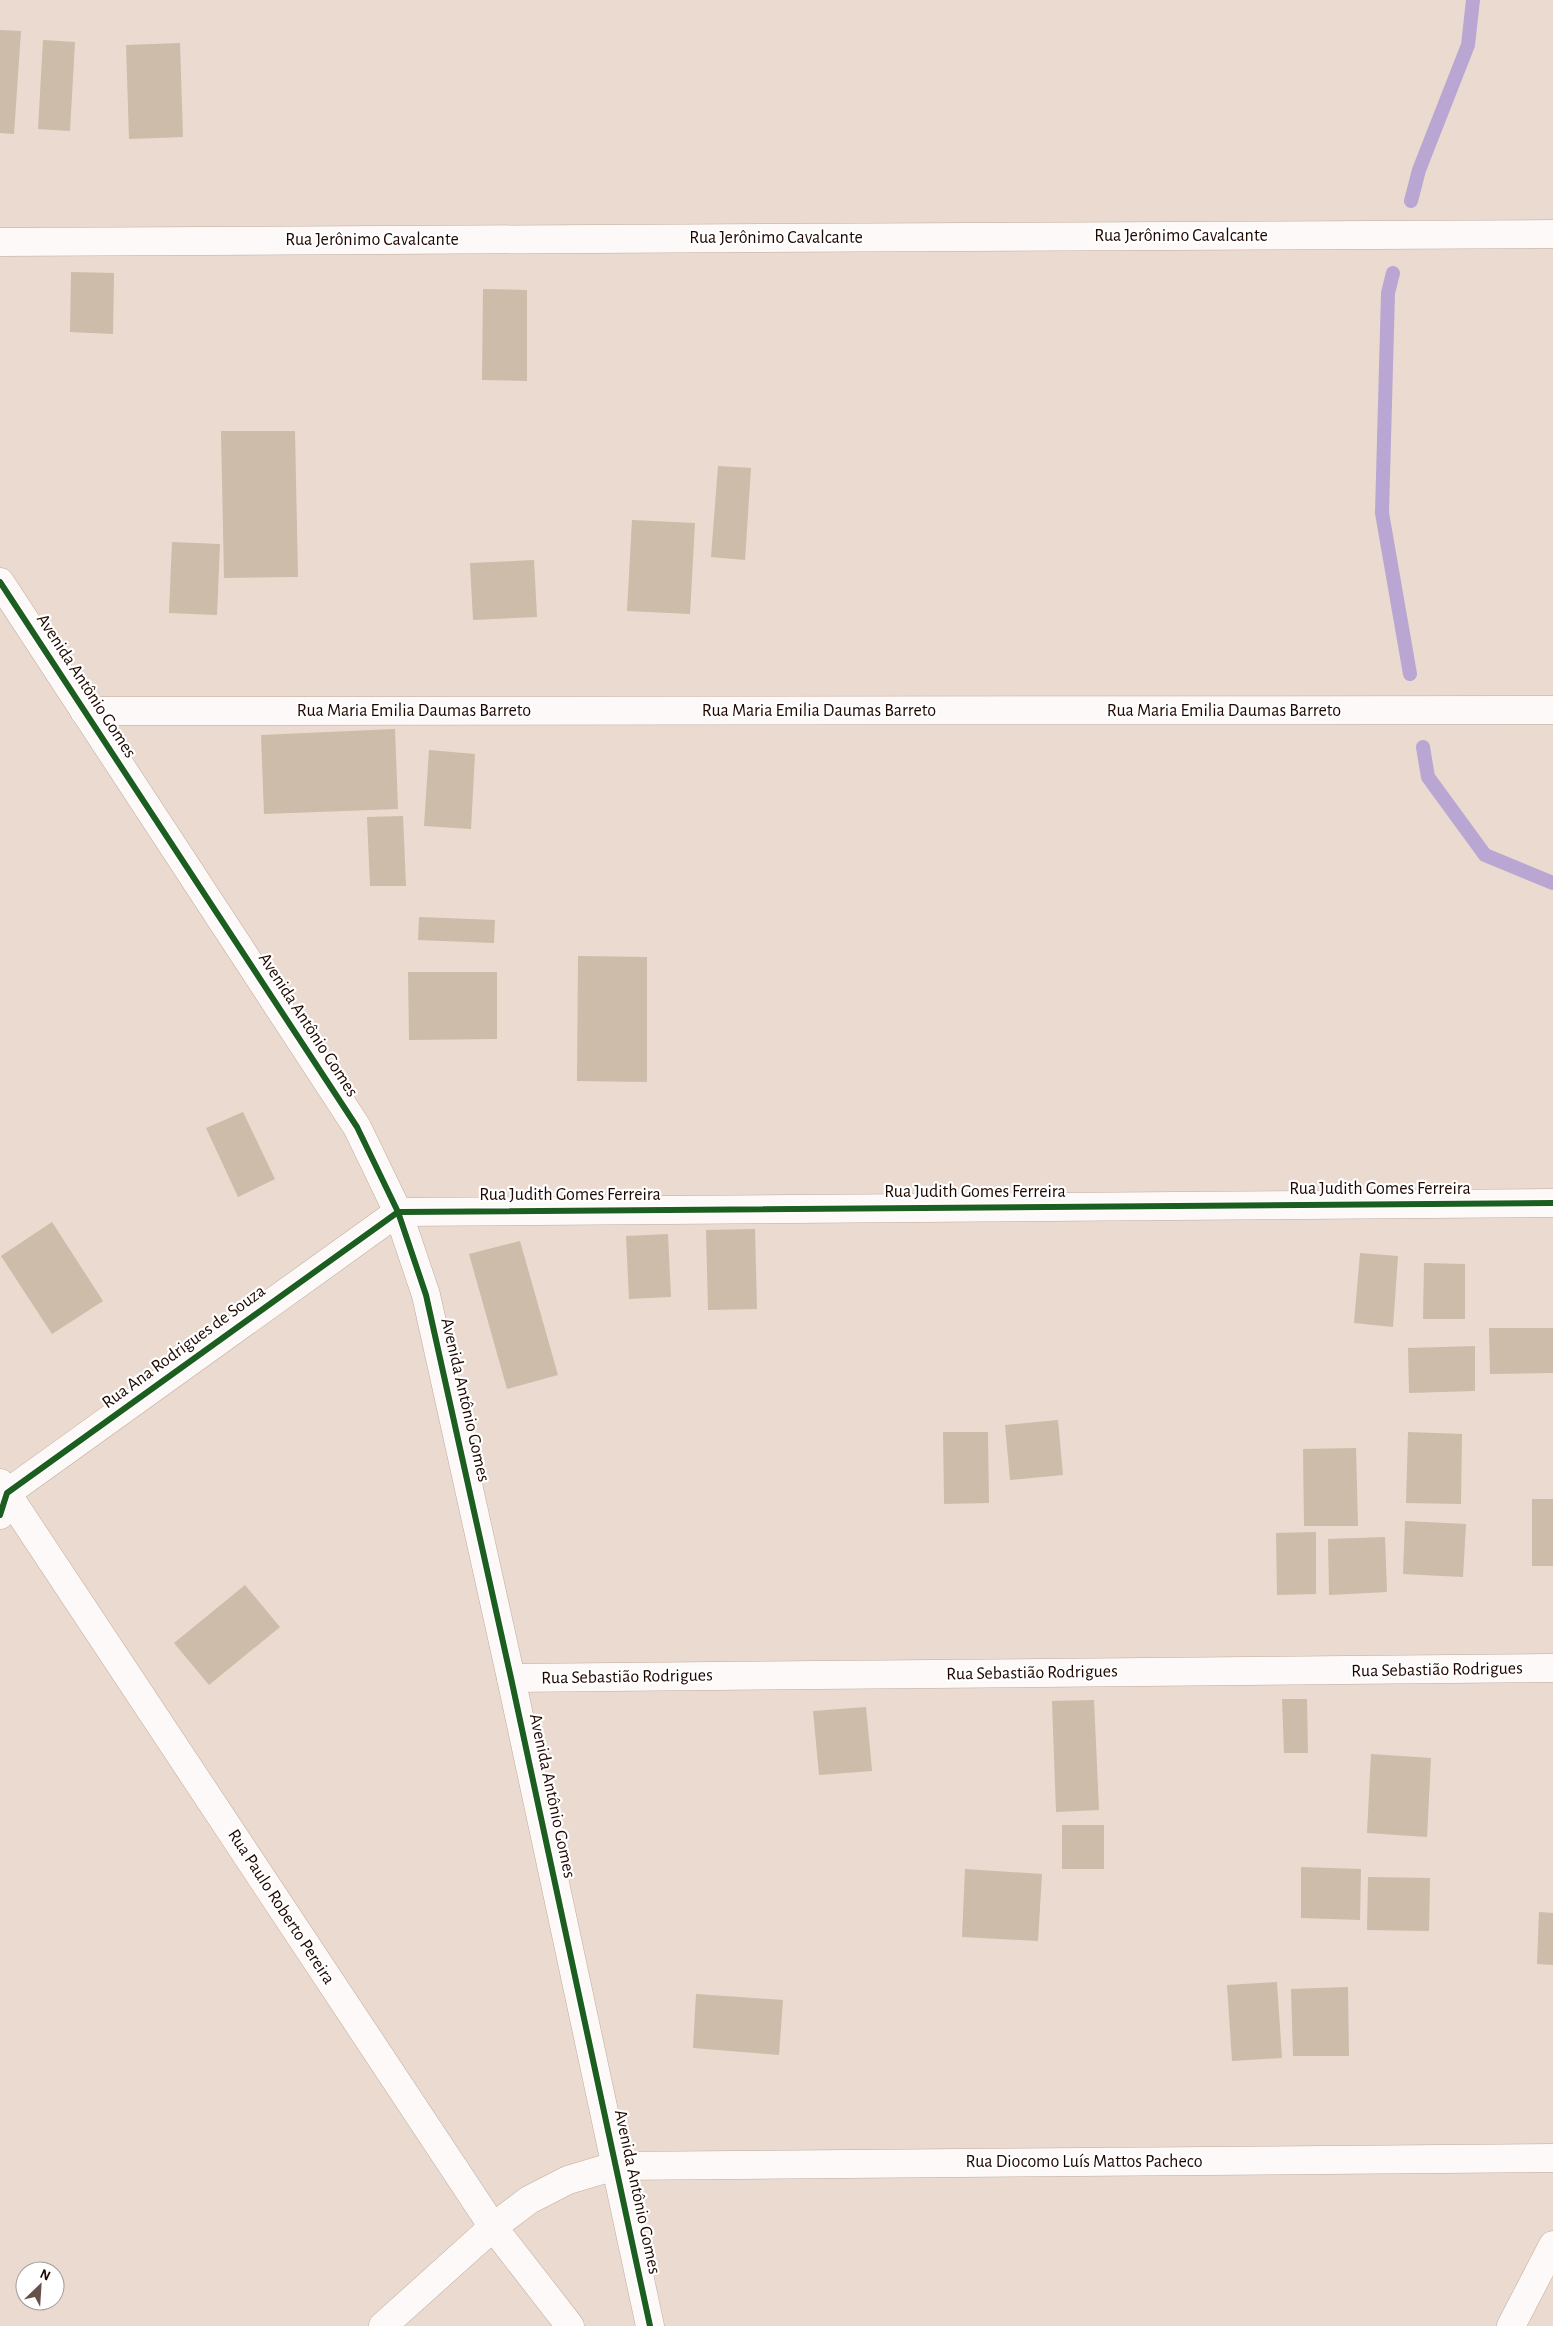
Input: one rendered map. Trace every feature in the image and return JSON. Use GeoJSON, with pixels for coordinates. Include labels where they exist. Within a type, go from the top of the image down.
{"type":"FeatureCollection","features":[{"type":"Feature","properties":{"kind":"street","name":"Rua Jerônimo Cavalcante"},"geometry":{"type":"LineString","coordinates":[[0,242],[1553,234]]}},
{"type":"Feature","properties":{"kind":"street","name":"Avenida Antônio Gomes"},"geometry":{"type":"LineString","coordinates":[[0,582],[357,1127],[398,1212],[426,1295],[512,1678],[650,2326]]}},
{"type":"Feature","properties":{"kind":"street","name":"Rua Maria Emilia Daumas Barreto"},"geometry":{"type":"LineString","coordinates":[[84,711],[1553,710]]}},
{"type":"Feature","properties":{"kind":"street","name":"Rua Judith Gomes Ferreira"},"geometry":{"type":"LineString","coordinates":[[398,1212],[1553,1203]]}},
{"type":"Feature","properties":{"kind":"street","name":"Rua Ana Rodrigues de Souza"},"geometry":{"type":"LineString","coordinates":[[2,1497],[398,1212]]}},
{"type":"Feature","properties":{"kind":"street","name":"Rua Paulo Roberto Pereira"},"geometry":{"type":"LineString","coordinates":[[2,1497],[493,2227],[570,2326]]}},
{"type":"Feature","properties":{"kind":"street","name":"Rua Sebastião Rodrigues"},"geometry":{"type":"LineString","coordinates":[[512,1678],[1553,1668]]}},
{"type":"Feature","properties":{"kind":"street","name":"Rua Diocomo Luís Mattos Pacheco"},"geometry":{"type":"LineString","coordinates":[[383,2326],[493,2227],[529,2200],[568,2180],[615,2166],[1553,2158]]}},
{"type":"Feature","properties":{"kind":"street"},"geometry":{"type":"LineString","coordinates":[[1511,2326],[1553,2244]]}},
{"type":"Feature","properties":{"kind":"building"},"geometry":{"type":"Polygon","coordinates":[[[0,30],[21,31],[14,134],[0,133],[0,30]]]}},
{"type":"Feature","properties":{"kind":"building"},"geometry":{"type":"Polygon","coordinates":[[[43,40],[75,42],[70,131],[38,129],[43,40]]]}},
{"type":"Feature","properties":{"kind":"building"},"geometry":{"type":"Polygon","coordinates":[[[180,43],[183,137],[129,139],[126,45],[180,43]]]}},
{"type":"Feature","properties":{"kind":"building"},"geometry":{"type":"Polygon","coordinates":[[[71,272],[114,273],[113,334],[70,332],[71,272]]]}},
{"type":"Feature","properties":{"kind":"building"},"geometry":{"type":"Polygon","coordinates":[[[483,289],[527,290],[527,381],[482,380],[483,289]]]}},
{"type":"Feature","properties":{"kind":"building"},"geometry":{"type":"Polygon","coordinates":[[[221,431],[295,431],[298,577],[224,578],[221,431]]]}},
{"type":"Feature","properties":{"kind":"building"},"geometry":{"type":"Polygon","coordinates":[[[718,466],[751,468],[745,560],[711,557],[718,466]]]}},
{"type":"Feature","properties":{"kind":"building"},"geometry":{"type":"Polygon","coordinates":[[[632,520],[695,523],[690,614],[627,611],[632,520]]]}},
{"type":"Feature","properties":{"kind":"building"},"geometry":{"type":"Polygon","coordinates":[[[172,542],[220,544],[217,615],[169,613],[172,542]]]}},
{"type":"Feature","properties":{"kind":"building"},"geometry":{"type":"Polygon","coordinates":[[[534,560],[537,617],[473,620],[470,563],[534,560]]]}},
{"type":"Feature","properties":{"kind":"building"},"geometry":{"type":"Polygon","coordinates":[[[395,729],[398,809],[264,814],[261,735],[395,729]]]}},
{"type":"Feature","properties":{"kind":"building"},"geometry":{"type":"Polygon","coordinates":[[[429,750],[475,754],[471,829],[424,826],[429,750]]]}},
{"type":"Feature","properties":{"kind":"building"},"geometry":{"type":"Polygon","coordinates":[[[403,816],[406,886],[370,886],[367,817],[403,816]]]}},
{"type":"Feature","properties":{"kind":"building"},"geometry":{"type":"Polygon","coordinates":[[[419,917],[495,920],[494,943],[418,940],[419,917]]]}},
{"type":"Feature","properties":{"kind":"building"},"geometry":{"type":"Polygon","coordinates":[[[578,956],[647,957],[647,1082],[577,1081],[578,956]]]}},
{"type":"Feature","properties":{"kind":"building"},"geometry":{"type":"Polygon","coordinates":[[[408,972],[497,972],[497,1039],[409,1040],[408,972]]]}},
{"type":"Feature","properties":{"kind":"building"},"geometry":{"type":"Polygon","coordinates":[[[243,1112],[275,1179],[238,1197],[206,1128],[243,1112]]]}},
{"type":"Feature","properties":{"kind":"building"},"geometry":{"type":"Polygon","coordinates":[[[52,1222],[103,1301],[52,1334],[1,1256],[52,1222]]]}},
{"type":"Feature","properties":{"kind":"building"},"geometry":{"type":"Polygon","coordinates":[[[755,1229],[757,1309],[708,1310],[706,1230],[755,1229]]]}},
{"type":"Feature","properties":{"kind":"building"},"geometry":{"type":"Polygon","coordinates":[[[668,1234],[671,1297],[629,1299],[626,1236],[668,1234]]]}},
{"type":"Feature","properties":{"kind":"building"},"geometry":{"type":"Polygon","coordinates":[[[520,1241],[558,1375],[507,1389],[469,1254],[520,1241]]]}},
{"type":"Feature","properties":{"kind":"building"},"geometry":{"type":"Polygon","coordinates":[[[1360,1253],[1398,1256],[1393,1327],[1354,1323],[1360,1253]]]}},
{"type":"Feature","properties":{"kind":"building"},"geometry":{"type":"Polygon","coordinates":[[[1424,1263],[1465,1264],[1465,1319],[1423,1319],[1424,1263]]]}},
{"type":"Feature","properties":{"kind":"building"},"geometry":{"type":"Polygon","coordinates":[[[1489,1328],[1553,1328],[1553,1373],[1490,1374],[1489,1328]]]}},
{"type":"Feature","properties":{"kind":"building"},"geometry":{"type":"Polygon","coordinates":[[[1475,1346],[1475,1391],[1409,1393],[1408,1348],[1475,1346]]]}},
{"type":"Feature","properties":{"kind":"building"},"geometry":{"type":"Polygon","coordinates":[[[1058,1420],[1063,1475],[1010,1480],[1005,1425],[1058,1420]]]}},
{"type":"Feature","properties":{"kind":"building"},"geometry":{"type":"Polygon","coordinates":[[[943,1432],[988,1432],[989,1503],[944,1504],[943,1432]]]}},
{"type":"Feature","properties":{"kind":"building"},"geometry":{"type":"Polygon","coordinates":[[[1408,1432],[1462,1434],[1461,1504],[1406,1503],[1408,1432]]]}},
{"type":"Feature","properties":{"kind":"building"},"geometry":{"type":"Polygon","coordinates":[[[1356,1448],[1358,1526],[1304,1526],[1303,1449],[1356,1448]]]}},
{"type":"Feature","properties":{"kind":"building"},"geometry":{"type":"Polygon","coordinates":[[[1532,1499],[1553,1499],[1553,1566],[1532,1566],[1532,1499]]]}},
{"type":"Feature","properties":{"kind":"building"},"geometry":{"type":"Polygon","coordinates":[[[1405,1521],[1466,1524],[1463,1577],[1403,1574],[1405,1521]]]}},
{"type":"Feature","properties":{"kind":"building"},"geometry":{"type":"Polygon","coordinates":[[[1316,1532],[1316,1594],[1277,1595],[1276,1533],[1316,1532]]]}},
{"type":"Feature","properties":{"kind":"building"},"geometry":{"type":"Polygon","coordinates":[[[1385,1537],[1387,1592],[1329,1595],[1328,1539],[1385,1537]]]}},
{"type":"Feature","properties":{"kind":"building"},"geometry":{"type":"Polygon","coordinates":[[[245,1585],[280,1627],[209,1685],[174,1643],[245,1585]]]}},
{"type":"Feature","properties":{"kind":"building"},"geometry":{"type":"Polygon","coordinates":[[[1282,1699],[1307,1699],[1308,1753],[1284,1753],[1282,1699]]]}},
{"type":"Feature","properties":{"kind":"building"},"geometry":{"type":"Polygon","coordinates":[[[1094,1700],[1099,1810],[1056,1812],[1052,1701],[1094,1700]]]}},
{"type":"Feature","properties":{"kind":"building"},"geometry":{"type":"Polygon","coordinates":[[[866,1707],[872,1771],[819,1775],[813,1711],[866,1707]]]}},
{"type":"Feature","properties":{"kind":"building"},"geometry":{"type":"Polygon","coordinates":[[[1371,1754],[1431,1758],[1427,1837],[1367,1833],[1371,1754]]]}},
{"type":"Feature","properties":{"kind":"building"},"geometry":{"type":"Polygon","coordinates":[[[1062,1825],[1104,1825],[1104,1869],[1062,1869],[1062,1825]]]}},
{"type":"Feature","properties":{"kind":"building"},"geometry":{"type":"Polygon","coordinates":[[[1301,1867],[1361,1869],[1360,1920],[1301,1918],[1301,1867]]]}},
{"type":"Feature","properties":{"kind":"building"},"geometry":{"type":"Polygon","coordinates":[[[965,1869],[1042,1874],[1038,1941],[962,1937],[965,1869]]]}},
{"type":"Feature","properties":{"kind":"building"},"geometry":{"type":"Polygon","coordinates":[[[1368,1877],[1430,1878],[1429,1931],[1367,1930],[1368,1877]]]}},
{"type":"Feature","properties":{"kind":"building"},"geometry":{"type":"Polygon","coordinates":[[[1539,1912],[1553,1913],[1553,1965],[1537,1964],[1539,1912]]]}},
{"type":"Feature","properties":{"kind":"building"},"geometry":{"type":"Polygon","coordinates":[[[1277,1982],[1282,2058],[1232,2061],[1227,1985],[1277,1982]]]}},
{"type":"Feature","properties":{"kind":"building"},"geometry":{"type":"Polygon","coordinates":[[[1348,1987],[1349,2056],[1293,2056],[1291,1989],[1348,1987]]]}},
{"type":"Feature","properties":{"kind":"building"},"geometry":{"type":"Polygon","coordinates":[[[696,1994],[783,2000],[779,2055],[693,2048],[696,1994]]]}},
{"type":"Feature","properties":{"kind":"waterway"},"geometry":{"type":"LineString","coordinates":[[1411,201],[1419,170],[1468,45],[1473,0]]}},
{"type":"Feature","properties":{"kind":"waterway"},"geometry":{"type":"LineString","coordinates":[[1393,273],[1388,293],[1382,513],[1410,674]]}},
{"type":"Feature","properties":{"kind":"waterway"},"geometry":{"type":"LineString","coordinates":[[1423,747],[1428,777],[1485,855],[1553,883]]}},
{"type":"Feature","properties":{"kind":"cycle path"},"geometry":{"type":"LineString","coordinates":[[0,582],[357,1127],[398,1212],[426,1295],[511,1678],[650,2326]]}},
{"type":"Feature","properties":{"kind":"cycle path"},"geometry":{"type":"LineString","coordinates":[[0,1515],[7,1493],[398,1212],[1553,1203]]}}]}
